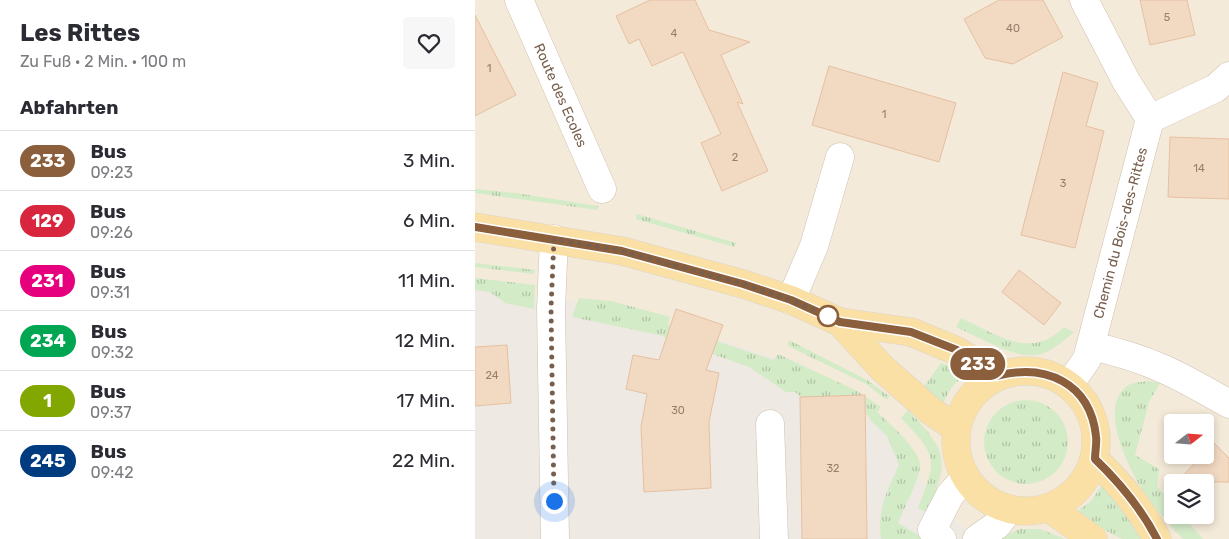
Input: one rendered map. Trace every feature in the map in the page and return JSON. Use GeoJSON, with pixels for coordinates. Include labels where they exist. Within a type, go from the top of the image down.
{"type":"FeatureCollection","features":[{"type":"Feature","properties":{"kind":"main road"},"geometry":{"type":"LineString","coordinates":[[475,227],[622,251],[743,284],[791,300],[840,322],[911,332],[957,350],[997,376]]}},
{"type":"Feature","properties":{"kind":"main road"},"geometry":{"type":"LineString","coordinates":[[840,322],[882,368],[931,411],[956,428]]}},
{"type":"Feature","properties":{"kind":"main road"},"geometry":{"type":"LineString","coordinates":[[1017,371],[1036,371],[1053,376],[1069,385],[1081,398],[1091,414],[1097,437],[1095,459],[1086,478],[1076,491],[1064,501],[1049,508],[1029,512],[1008,511],[994,505],[975,491],[965,478],[957,456],[956,428],[961,412],[971,396],[997,376],[1017,371]]}},
{"type":"Feature","properties":{"kind":"main road"},"geometry":{"type":"LineString","coordinates":[[1095,459],[1121,484],[1145,516],[1157,539]]}},
{"type":"Feature","properties":{"kind":"main road"},"geometry":{"type":"LineString","coordinates":[[1049,508],[1093,539]]}},
{"type":"Feature","properties":{"kind":"street","name":"Route des Ecoles"},"geometry":{"type":"LineString","coordinates":[[519,0],[602,189]]}},
{"type":"Feature","properties":{"kind":"street"},"geometry":{"type":"LineString","coordinates":[[1085,0],[1126,81],[1150,118],[1216,88],[1229,76]]}},
{"type":"Feature","properties":{"kind":"street","name":"Chemin du Bois-des-Rittes"},"geometry":{"type":"LineString","coordinates":[[1069,385],[1087,359],[1091,346],[1150,118]]}},
{"type":"Feature","properties":{"kind":"street"},"geometry":{"type":"LineString","coordinates":[[791,300],[814,246],[840,157]]}},
{"type":"Feature","properties":{"kind":"street"},"geometry":{"type":"LineString","coordinates":[[554,239],[551,308],[555,539]]}},
{"type":"Feature","properties":{"kind":"street"},"geometry":{"type":"LineString","coordinates":[[1091,346],[1131,355],[1165,368],[1196,383],[1229,404]]}},
{"type":"Feature","properties":{"kind":"street"},"geometry":{"type":"LineString","coordinates":[[770,424],[774,539]]}},
{"type":"Feature","properties":{"kind":"street"},"geometry":{"type":"LineString","coordinates":[[942,539],[932,530],[950,495],[965,478]]}},
{"type":"Feature","properties":{"kind":"street"},"geometry":{"type":"LineString","coordinates":[[977,539],[997,524],[1008,511]]}},
{"type":"Feature","properties":{"kind":"shaded area"},"geometry":{"type":"Polygon","coordinates":[[[475,0],[1229,0],[1229,539],[976,539],[931,497],[475,288],[475,0]]]}},
{"type":"Feature","properties":{"kind":"shaded area"},"geometry":{"type":"Polygon","coordinates":[[[475,288],[610,306],[786,361],[875,407],[931,497],[976,539],[475,539],[475,288]]]}},
{"type":"Feature","properties":{"kind":"green space"},"geometry":{"type":"Polygon","coordinates":[[[475,189],[516,193],[598,206],[597,210],[475,193],[475,189]]]}},
{"type":"Feature","properties":{"kind":"green space"},"geometry":{"type":"Polygon","coordinates":[[[637,214],[736,243],[734,247],[636,219],[637,214]]]}},
{"type":"Feature","properties":{"kind":"green space"},"geometry":{"type":"Polygon","coordinates":[[[475,263],[535,270],[534,274],[475,267],[475,263]]]}},
{"type":"Feature","properties":{"kind":"green space"},"geometry":{"type":"Polygon","coordinates":[[[475,278],[535,285],[534,309],[505,303],[490,292],[475,290],[475,278]]]}},
{"type":"Feature","properties":{"kind":"green space"},"geometry":{"type":"Polygon","coordinates":[[[579,298],[611,301],[670,317],[668,325],[774,360],[778,354],[857,391],[881,407],[877,412],[909,443],[920,464],[915,485],[898,523],[925,539],[881,539],[880,518],[884,500],[899,465],[887,436],[872,422],[857,400],[805,400],[795,392],[786,392],[749,367],[659,335],[572,317],[579,298]]]}},
{"type":"Feature","properties":{"kind":"green space"},"geometry":{"type":"Polygon","coordinates":[[[961,318],[1000,337],[1026,343],[1039,342],[1052,337],[1064,327],[1074,332],[1046,352],[1031,355],[1021,354],[998,347],[956,327],[961,318]]]}},
{"type":"Feature","properties":{"kind":"green space"},"geometry":{"type":"Polygon","coordinates":[[[789,340],[867,380],[889,396],[887,400],[866,384],[788,346],[789,340]]]}},
{"type":"Feature","properties":{"kind":"green space"},"geometry":{"type":"Polygon","coordinates":[[[941,363],[962,370],[964,375],[952,387],[943,403],[923,388],[941,363]]]}},
{"type":"Feature","properties":{"kind":"green space"},"geometry":{"type":"Polygon","coordinates":[[[1149,381],[1160,383],[1149,402],[1135,455],[1159,469],[1157,486],[1164,494],[1164,518],[1139,485],[1119,440],[1115,409],[1119,396],[1127,386],[1137,382],[1149,381]]]}},
{"type":"Feature","properties":{"kind":"green space"},"geometry":{"type":"Polygon","coordinates":[[[1026,400],[1042,403],[1056,412],[1065,426],[1068,442],[1065,458],[1056,472],[1042,481],[1026,484],[1010,481],[996,472],[987,458],[984,442],[987,426],[996,412],[1010,403],[1026,400]]]}},
{"type":"Feature","properties":{"kind":"green space"},"geometry":{"type":"Polygon","coordinates":[[[908,410],[931,436],[938,447],[941,457],[942,468],[939,480],[927,513],[918,508],[929,478],[931,459],[922,442],[901,418],[908,410]]]}},
{"type":"Feature","properties":{"kind":"green space"},"geometry":{"type":"Polygon","coordinates":[[[1102,485],[1108,487],[1144,539],[1122,539],[1078,516],[1078,511],[1091,501],[1102,485]]]}},
{"type":"Feature","properties":{"kind":"green space"},"geometry":{"type":"Polygon","coordinates":[[[1169,524],[1190,524],[1203,539],[1183,539],[1169,524]]]}},
{"type":"Feature","properties":{"kind":"green space"},"geometry":{"type":"Polygon","coordinates":[[[1020,529],[1040,529],[1065,539],[997,539],[1020,529]]]}},
{"type":"Feature","properties":{"kind":"building"},"geometry":{"type":"Polygon","coordinates":[[[650,0],[695,0],[709,30],[750,42],[721,55],[743,104],[737,102],[768,171],[722,191],[701,143],[721,134],[683,52],[652,66],[639,39],[629,44],[616,16],[650,0]]]}},
{"type":"Feature","properties":{"kind":"building"},"geometry":{"type":"Polygon","coordinates":[[[999,0],[1043,0],[1063,37],[1013,64],[985,58],[964,19],[999,0]]]}},
{"type":"Feature","properties":{"kind":"building"},"geometry":{"type":"Polygon","coordinates":[[[1140,0],[1187,0],[1195,35],[1150,45],[1140,0]]]}},
{"type":"Feature","properties":{"kind":"building"},"geometry":{"type":"Polygon","coordinates":[[[475,15],[516,95],[475,116],[475,15]]]}},
{"type":"Feature","properties":{"kind":"building"},"geometry":{"type":"Polygon","coordinates":[[[829,66],[956,103],[939,162],[812,125],[829,66]]]}},
{"type":"Feature","properties":{"kind":"building"},"geometry":{"type":"Polygon","coordinates":[[[1063,72],[1098,83],[1086,126],[1104,131],[1075,248],[1021,235],[1063,72]]]}},
{"type":"Feature","properties":{"kind":"building"},"geometry":{"type":"Polygon","coordinates":[[[1170,137],[1229,139],[1229,199],[1168,197],[1170,137]]]}},
{"type":"Feature","properties":{"kind":"building"},"geometry":{"type":"Polygon","coordinates":[[[1019,270],[1061,303],[1044,325],[1002,292],[1019,270]]]}},
{"type":"Feature","properties":{"kind":"building"},"geometry":{"type":"Polygon","coordinates":[[[676,309],[723,325],[706,370],[719,373],[709,422],[711,488],[644,492],[641,427],[647,394],[626,389],[633,355],[659,360],[676,309]]]}},
{"type":"Feature","properties":{"kind":"building"},"geometry":{"type":"Polygon","coordinates":[[[507,345],[511,403],[475,406],[475,347],[507,345]]]}},
{"type":"Feature","properties":{"kind":"building"},"geometry":{"type":"Polygon","coordinates":[[[865,395],[867,539],[802,539],[800,397],[865,395]]]}},
{"type":"Feature","properties":{"kind":"building"},"geometry":{"type":"Polygon","coordinates":[[[1214,443],[1229,458],[1229,482],[1214,482],[1214,474],[1185,474],[1194,464],[1214,464],[1214,443]]]}},
{"type":"Feature","properties":{"kind":"bus line","name":"233"},"geometry":{"type":"LineString","coordinates":[[475,227],[622,251],[743,284],[791,300],[840,322],[911,332],[939,342],[957,350],[997,376],[1017,371],[1036,371],[1053,376],[1069,385],[1081,398],[1091,414],[1097,437],[1095,459],[1121,484],[1145,516],[1157,539]]}},
{"type":"Feature","properties":{"kind":"route"},"geometry":{"type":"LineString","coordinates":[[554,501],[551,308],[554,239],[622,251],[743,284],[791,300],[828,316]]}}]}
